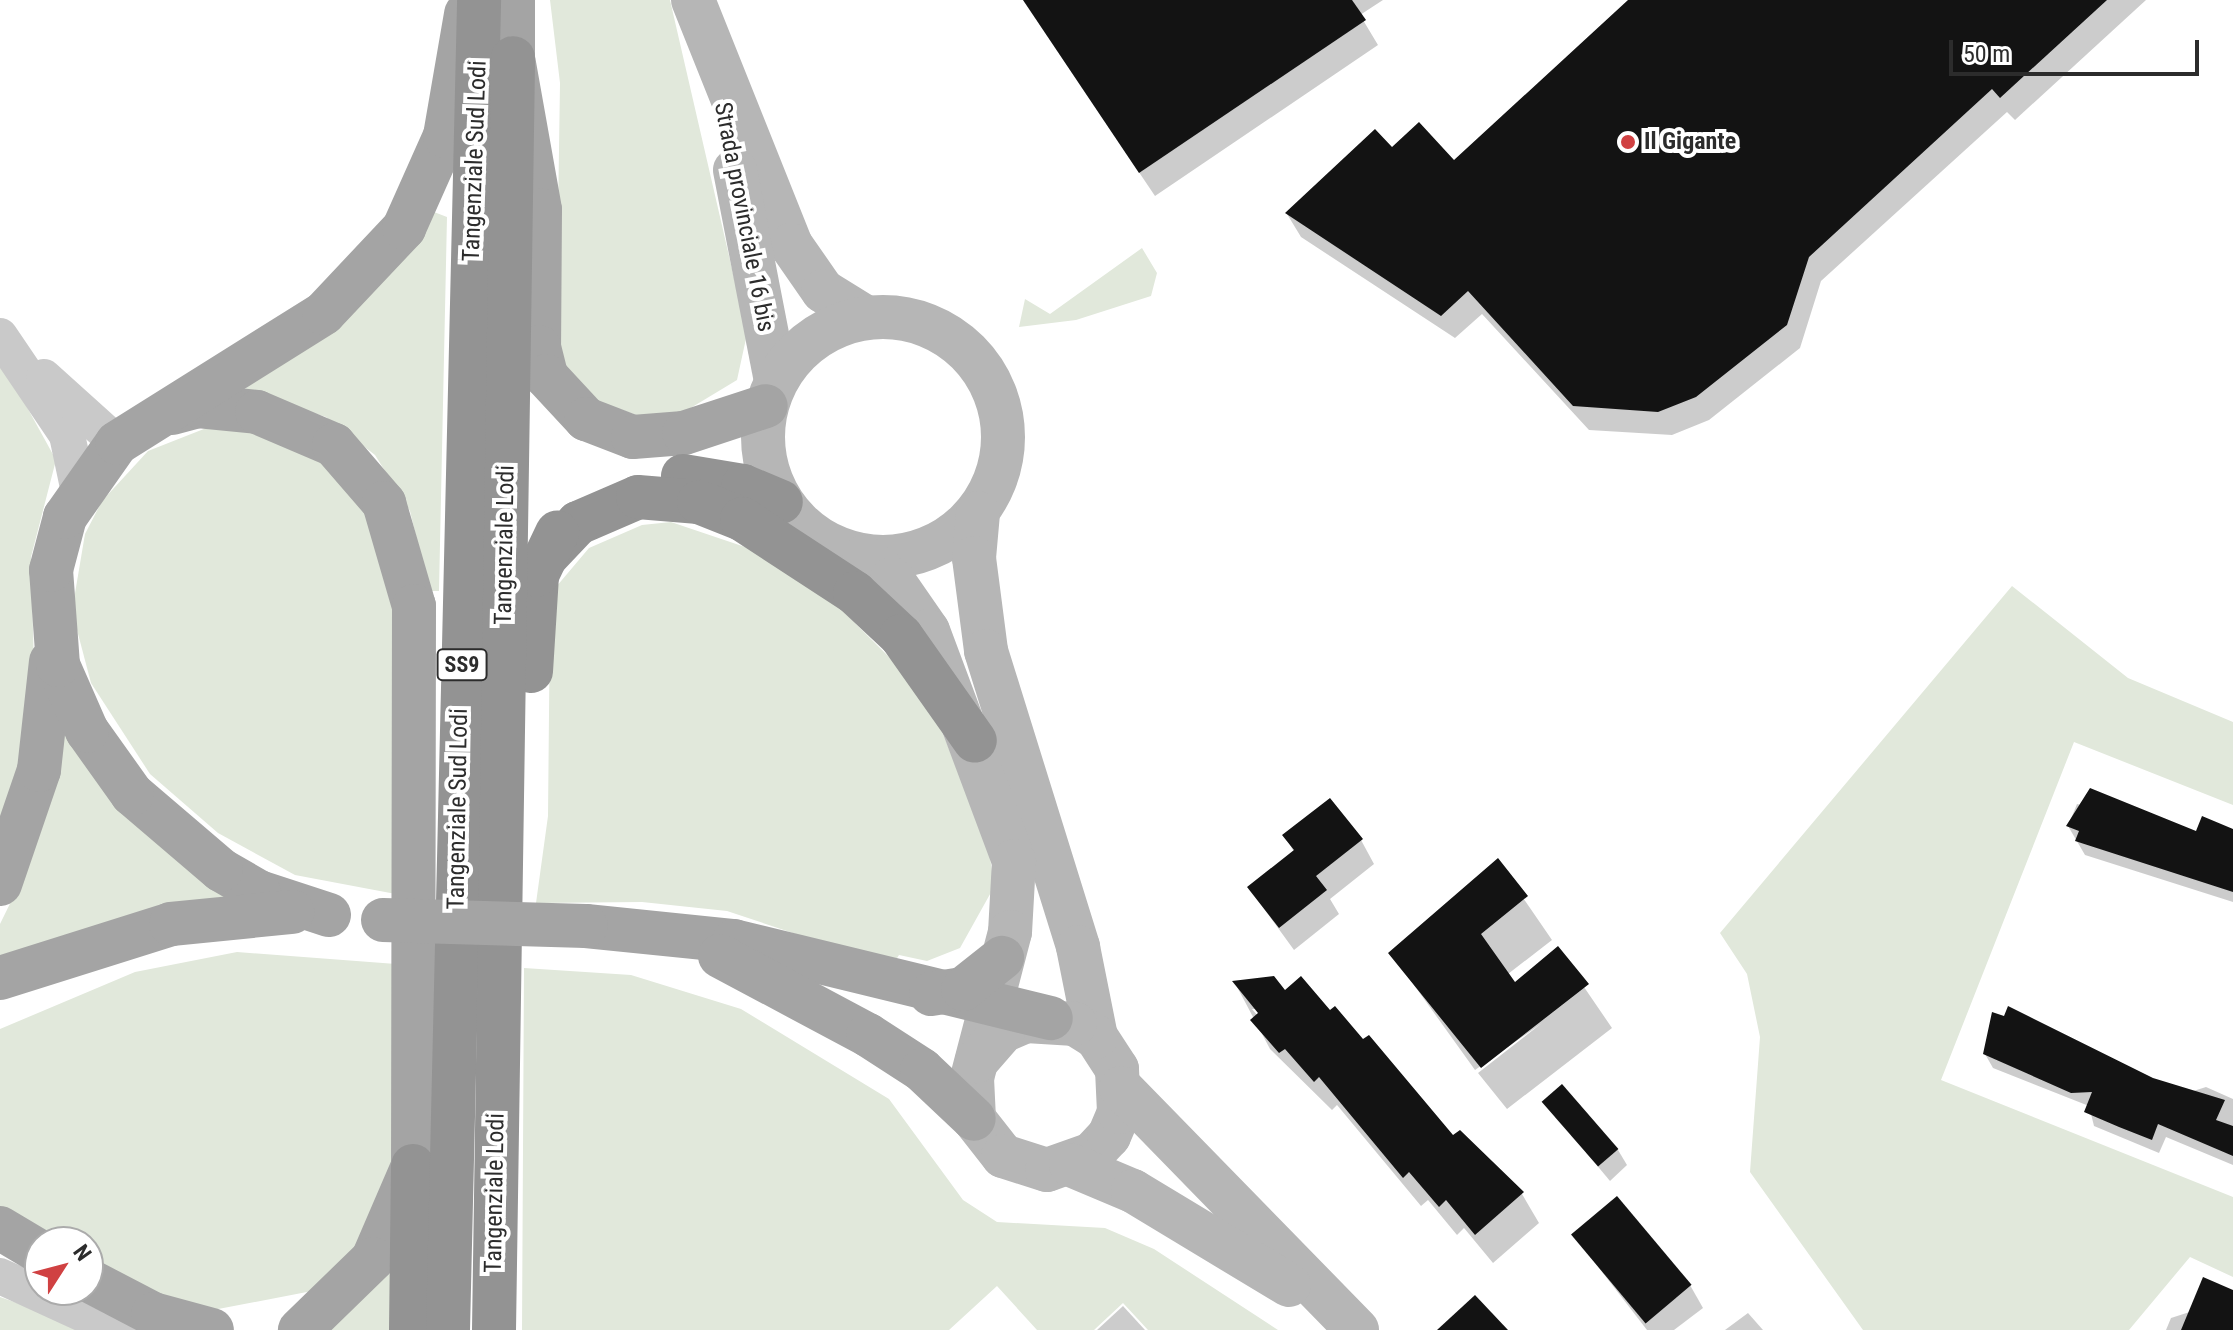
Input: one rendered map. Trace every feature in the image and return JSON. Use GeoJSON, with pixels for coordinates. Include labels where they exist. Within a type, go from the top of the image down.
{"type":"FeatureCollection","features":[{"type":"Feature","properties":{"kind":"highway","name":"Tangenziale Sud Lodi"},"geometry":{"type":"LineString","coordinates":[[448,1330],[479,0]]}},
{"type":"Feature","properties":{"kind":"highway","name":"Tangenziale Lodi"},"geometry":{"type":"LineString","coordinates":[[494,1330],[513,58]]}},
{"type":"Feature","properties":{"kind":"highway"},"geometry":{"type":"LineString","coordinates":[[501,760],[531,676],[543,560],[568,517],[624,484],[669,475],[707,479],[781,502]]}},
{"type":"Feature","properties":{"kind":"highway"},"geometry":{"type":"LineString","coordinates":[[543,560],[578,523],[638,497],[699,502],[742,519],[855,593],[901,636],[975,741]]}},
{"type":"Feature","properties":{"kind":"highway"},"geometry":{"type":"LineString","coordinates":[[411,1330],[413,1166]]}},
{"type":"Feature","properties":{"kind":"main road"},"geometry":{"type":"LineString","coordinates":[[0,884],[47,735],[55,546],[79,492],[128,434],[324,313],[380,259],[436,166],[469,0]]}},
{"type":"Feature","properties":{"kind":"main road","name":"Tangenziale Lodi"},"geometry":{"type":"LineString","coordinates":[[513,0],[513,58]]}},
{"type":"Feature","properties":{"kind":"main road","name":"Strada provinciale 16 bis"},"geometry":{"type":"LineString","coordinates":[[693,0],[791,245],[823,291],[865,317]]}},
{"type":"Feature","properties":{"kind":"main road","name":"Strada provinciale 16 bis"},"geometry":{"type":"LineString","coordinates":[[713,53],[771,394]]}},
{"type":"Feature","properties":{"kind":"main road"},"geometry":{"type":"LineString","coordinates":[[513,58],[540,210],[539,347],[564,401],[633,437],[684,433],[771,394]]}},
{"type":"Feature","properties":{"kind":"main road"},"geometry":{"type":"LineString","coordinates":[[974,1119],[977,1061],[987,1008],[1015,905],[1014,861],[975,741],[912,605],[864,557],[813,534],[781,502],[762,439],[771,394],[798,351],[829,328],[865,317],[925,324],[961,345],[985,372],[1004,440],[998,475],[978,513],[974,558],[986,651],[1078,947],[1096,1037],[1121,1088],[1353,1326]]}},
{"type":"Feature","properties":{"kind":"main road"},"geometry":{"type":"LineString","coordinates":[[128,434],[198,406],[287,419],[354,463],[397,531],[415,643],[413,1166],[388,1237],[309,1322],[268,1330]]}},
{"type":"Feature","properties":{"kind":"main road"},"geometry":{"type":"LineString","coordinates":[[864,557],[927,550],[978,513]]}},
{"type":"Feature","properties":{"kind":"main road"},"geometry":{"type":"LineString","coordinates":[[50,632],[70,698],[132,794],[221,870],[259,892],[329,915]]}},
{"type":"Feature","properties":{"kind":"main road"},"geometry":{"type":"LineString","coordinates":[[0,978],[195,919],[329,915],[383,920],[586,926],[634,929],[791,953],[987,1008],[1051,1018],[1096,1037]]}},
{"type":"Feature","properties":{"kind":"main road"},"geometry":{"type":"LineString","coordinates":[[634,929],[710,952],[832,1012],[922,1070],[1013,1161],[1047,1170],[1071,1165],[1109,1136],[1121,1088]]}},
{"type":"Feature","properties":{"kind":"main road"},"geometry":{"type":"LineString","coordinates":[[931,994],[963,989],[1002,958]]}},
{"type":"Feature","properties":{"kind":"main road"},"geometry":{"type":"LineString","coordinates":[[977,1061],[1003,1031],[1051,1018]]}},
{"type":"Feature","properties":{"kind":"main road"},"geometry":{"type":"LineString","coordinates":[[1071,1165],[1133,1191],[1353,1326]]}},
{"type":"Feature","properties":{"kind":"main road"},"geometry":{"type":"LineString","coordinates":[[0,1228],[24,1242]]}},
{"type":"Feature","properties":{"kind":"main road"},"geometry":{"type":"LineString","coordinates":[[104,1288],[153,1314],[212,1330]]}},
{"type":"Feature","properties":{"kind":"street"},"geometry":{"type":"LineString","coordinates":[[12,349],[128,434]]}},
{"type":"Feature","properties":{"kind":"street"},"geometry":{"type":"LineString","coordinates":[[12,349],[72,447],[79,492]]}},
{"type":"Feature","properties":{"kind":"street"},"geometry":{"type":"LineString","coordinates":[[0,1276],[118,1330]]}},
{"type":"Feature","properties":{"kind":"shaded area"},"geometry":{"type":"Polygon","coordinates":[[[550,0],[670,0],[747,334],[737,380],[684,412],[648,419],[582,396],[556,350],[560,83],[550,0]]]}},
{"type":"Feature","properties":{"kind":"shaded area"},"geometry":{"type":"Polygon","coordinates":[[[434,212],[447,217],[439,591],[429,591],[410,511],[375,455],[326,417],[244,390],[434,212]]]}},
{"type":"Feature","properties":{"kind":"shaded area"},"geometry":{"type":"Polygon","coordinates":[[[1142,248],[1157,273],[1151,296],[1076,320],[1019,327],[1025,299],[1050,314],[1142,248]]]}},
{"type":"Feature","properties":{"kind":"shaded area"},"geometry":{"type":"Polygon","coordinates":[[[0,358],[56,460],[31,557],[35,702],[0,835],[0,358]]]}},
{"type":"Feature","properties":{"kind":"shaded area"},"geometry":{"type":"Polygon","coordinates":[[[214,425],[288,437],[344,475],[391,557],[401,895],[295,875],[218,833],[150,774],[91,683],[72,611],[85,534],[102,501],[148,451],[214,425]]]}},
{"type":"Feature","properties":{"kind":"shaded area"},"geometry":{"type":"Polygon","coordinates":[[[671,522],[748,548],[832,600],[913,681],[939,724],[989,849],[994,887],[960,948],[927,961],[899,955],[892,966],[727,911],[642,902],[536,903],[548,816],[550,612],[556,587],[589,548],[642,525],[671,522]]]}},
{"type":"Feature","properties":{"kind":"shaded area"},"geometry":{"type":"Polygon","coordinates":[[[2012,586],[2128,678],[2233,722],[2233,805],[2074,742],[1941,1080],[2233,1197],[2233,1277],[2190,1257],[2129,1330],[1863,1330],[1750,1172],[1760,1037],[1747,974],[1720,933],[2012,586]]]}},
{"type":"Feature","properties":{"kind":"shaded area"},"geometry":{"type":"Polygon","coordinates":[[[64,728],[233,900],[0,966],[0,924],[26,871],[64,728]]]}},
{"type":"Feature","properties":{"kind":"shaded area"},"geometry":{"type":"Polygon","coordinates":[[[237,952],[396,964],[397,1169],[378,1228],[312,1291],[213,1310],[181,1307],[104,1271],[104,1226],[26,1226],[0,1211],[0,1029],[135,972],[237,952]]]}},
{"type":"Feature","properties":{"kind":"shaded area"},"geometry":{"type":"Polygon","coordinates":[[[524,968],[631,975],[741,1009],[889,1099],[963,1200],[997,1222],[1105,1228],[1154,1249],[1278,1330],[1148,1330],[1123,1303],[1094,1330],[1037,1330],[997,1286],[949,1330],[522,1330],[524,968]]]}},
{"type":"Feature","properties":{"kind":"shaded area"},"geometry":{"type":"Polygon","coordinates":[[[389,1274],[399,1276],[398,1330],[322,1330],[389,1274]]]}},
{"type":"Feature","properties":{"kind":"shaded area"},"geometry":{"type":"Polygon","coordinates":[[[0,1297],[79,1330],[0,1330],[0,1297]]]}},
{"type":"Feature","properties":{"kind":"building"},"geometry":{"type":"Polygon","coordinates":[[[1023,0],[1352,0],[1366,20],[1139,173],[1023,0]]]}},
{"type":"Feature","properties":{"kind":"building"},"geometry":{"type":"Polygon","coordinates":[[[1628,0],[2107,0],[2000,98],[1992,89],[1809,257],[1787,325],[1696,397],[1658,412],[1573,406],[1468,291],[1441,316],[1285,213],[1375,129],[1392,147],[1419,122],[1454,160],[1628,0]]]}},
{"type":"Feature","properties":{"kind":"building"},"geometry":{"type":"Polygon","coordinates":[[[2090,788],[2196,831],[2202,816],[2233,829],[2233,892],[2075,841],[2079,831],[2066,826],[2090,788]]]}},
{"type":"Feature","properties":{"kind":"building"},"geometry":{"type":"Polygon","coordinates":[[[1330,798],[1363,839],[1316,876],[1327,890],[1279,928],[1247,887],[1294,850],[1282,835],[1330,798]]]}},
{"type":"Feature","properties":{"kind":"building"},"geometry":{"type":"Polygon","coordinates":[[[1498,858],[1528,896],[1481,934],[1515,982],[1558,946],[1589,984],[1481,1068],[1388,953],[1498,858]]]}},
{"type":"Feature","properties":{"kind":"building"},"geometry":{"type":"Polygon","coordinates":[[[1274,976],[1285,990],[1301,976],[1330,1010],[1335,1006],[1363,1039],[1369,1035],[1453,1135],[1460,1130],[1524,1192],[1475,1235],[1446,1200],[1439,1207],[1409,1172],[1403,1178],[1319,1077],[1314,1082],[1285,1049],[1279,1053],[1250,1020],[1258,1013],[1232,981],[1274,976]]]}},
{"type":"Feature","properties":{"kind":"building"},"geometry":{"type":"Polygon","coordinates":[[[2008,1006],[2153,1078],[2225,1100],[2216,1120],[2233,1126],[2233,1156],[2158,1124],[2152,1140],[2119,1127],[2084,1112],[2092,1092],[2071,1093],[1983,1054],[1992,1012],[2004,1016],[2008,1006]]]}},
{"type":"Feature","properties":{"kind":"building"},"geometry":{"type":"Polygon","coordinates":[[[1562,1084],[1618,1149],[1598,1167],[1542,1102],[1562,1084]]]}},
{"type":"Feature","properties":{"kind":"building"},"geometry":{"type":"Polygon","coordinates":[[[1617,1196],[1692,1285],[1646,1323],[1571,1235],[1617,1196]]]}},
{"type":"Feature","properties":{"kind":"building"},"geometry":{"type":"Polygon","coordinates":[[[2203,1277],[2233,1290],[2233,1330],[2181,1330],[2203,1277]]]}},
{"type":"Feature","properties":{"kind":"building"},"geometry":{"type":"Polygon","coordinates":[[[1475,1295],[1508,1330],[1437,1330],[1475,1295]]]}},
{"type":"Feature","properties":{"kind":"place","name":"Il Gigante"},"geometry":{"type":"Point","coordinates":[1628,142]}}]}
